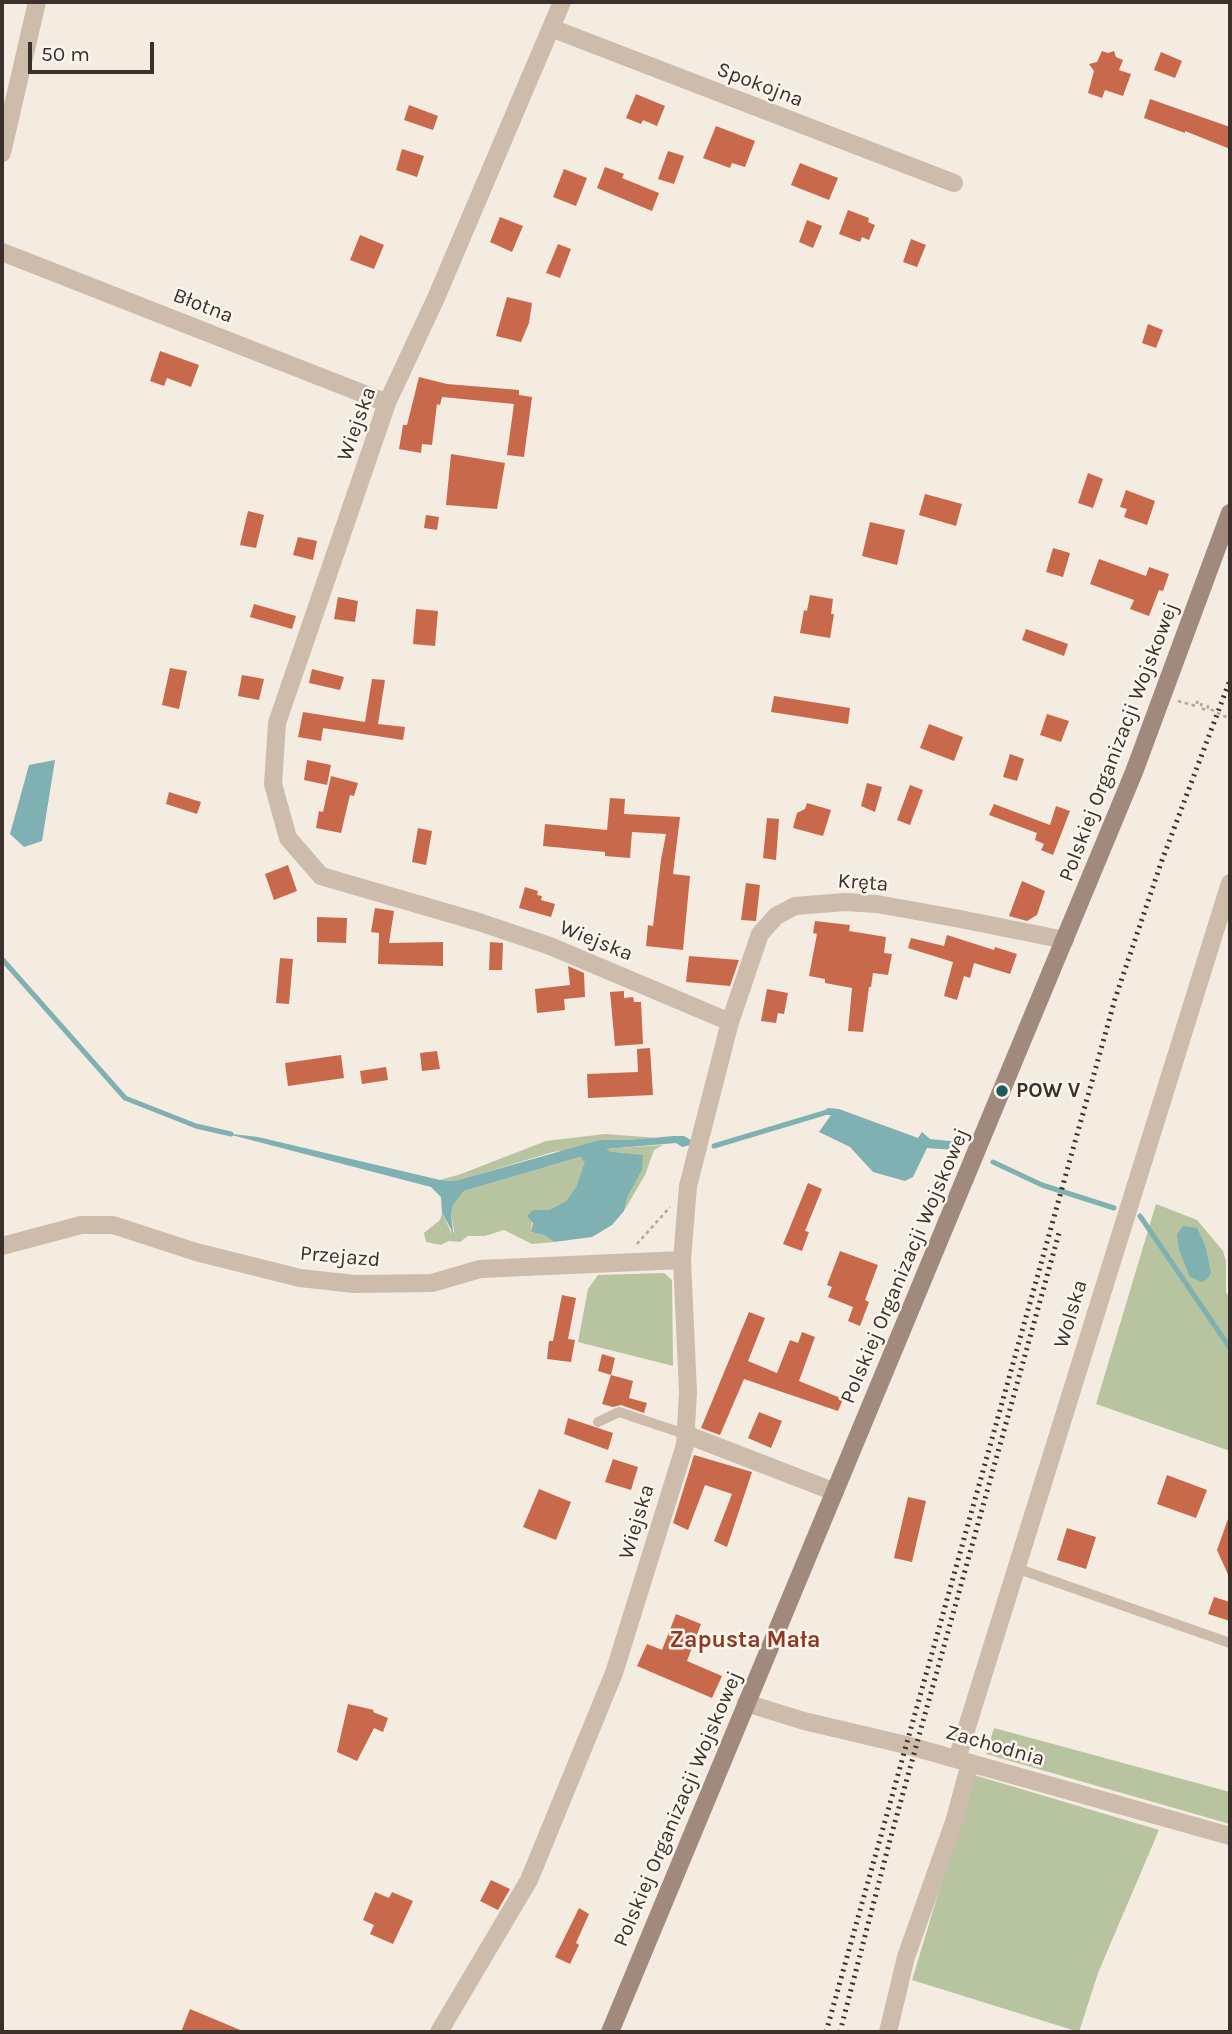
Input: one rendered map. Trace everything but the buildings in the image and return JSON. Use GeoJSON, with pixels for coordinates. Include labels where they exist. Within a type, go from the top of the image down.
{"type":"FeatureCollection","features":[{"type":"Feature","properties":{"kind":"main road","name":"Polskiej Organizacji Wojskowej"},"geometry":{"type":"LineString","coordinates":[[610,2032],[1139,760],[1230,513]]}},
{"type":"Feature","properties":{"kind":"street"},"geometry":{"type":"LineString","coordinates":[[2,153],[37,2]]}},
{"type":"Feature","properties":{"kind":"street","name":"Wiejska"},"geometry":{"type":"LineString","coordinates":[[439,2032],[529,1880],[614,1673],[685,1445],[688,1392],[682,1260],[688,1186],[730,1023],[550,946],[479,922],[321,876],[288,838],[273,784],[277,723],[387,403],[436,298],[562,2]]}},
{"type":"Feature","properties":{"kind":"street","name":"Spokojna"},"geometry":{"type":"LineString","coordinates":[[551,29],[954,183]]}},
{"type":"Feature","properties":{"kind":"street","name":"Błotna"},"geometry":{"type":"LineString","coordinates":[[2,252],[387,403]]}},
{"type":"Feature","properties":{"kind":"street","name":"Wolska"},"geometry":{"type":"LineString","coordinates":[[887,2032],[906,1957],[955,1819],[963,1761],[1016,1568],[1230,883]]}},
{"type":"Feature","properties":{"kind":"street","name":"Kręta"},"geometry":{"type":"LineString","coordinates":[[730,1023],[760,934],[776,916],[795,906],[845,902],[877,904],[1065,940]]}},
{"type":"Feature","properties":{"kind":"street","name":"Przejazd"},"geometry":{"type":"LineString","coordinates":[[2,1246],[81,1225],[113,1224],[196,1252],[300,1278],[355,1284],[432,1283],[480,1269],[682,1260]]}},
{"type":"Feature","properties":{"kind":"street"},"geometry":{"type":"LineString","coordinates":[[685,1434],[835,1492]]}},
{"type":"Feature","properties":{"kind":"street","name":"Zachodnia"},"geometry":{"type":"LineString","coordinates":[[746,1703],[1230,1836]]}},
{"type":"Feature","properties":{"kind":"lane"},"geometry":{"type":"LineString","coordinates":[[598,1422],[619,1412],[685,1434]]}},
{"type":"Feature","properties":{"kind":"lane"},"geometry":{"type":"LineString","coordinates":[[1016,1568],[1230,1643]]}},
{"type":"Feature","properties":{"kind":"path"},"geometry":{"type":"LineString","coordinates":[[1172,700],[1196,706],[1197,702],[1202,703],[1200,708],[1207,710],[1208,706],[1230,719]]}},
{"type":"Feature","properties":{"kind":"path"},"geometry":{"type":"LineString","coordinates":[[636,1245],[670,1207]]}},
{"type":"Feature","properties":{"kind":"green space"},"geometry":{"type":"Polygon","coordinates":[[[605,1134],[658,1138],[553,1152],[456,1181],[440,1180],[546,1141],[605,1134]]]}},
{"type":"Feature","properties":{"kind":"green space"},"geometry":{"type":"Polygon","coordinates":[[[663,1145],[654,1150],[645,1175],[624,1211],[627,1198],[642,1170],[604,1149],[663,1145]]]}},
{"type":"Feature","properties":{"kind":"green space"},"geometry":{"type":"Polygon","coordinates":[[[580,1157],[586,1162],[576,1187],[566,1201],[549,1210],[533,1210],[531,1232],[544,1235],[554,1242],[532,1244],[504,1230],[485,1236],[468,1236],[460,1242],[449,1241],[441,1245],[426,1242],[424,1233],[440,1220],[442,1213],[453,1236],[453,1205],[464,1191],[580,1157]]]}},
{"type":"Feature","properties":{"kind":"green space"},"geometry":{"type":"Polygon","coordinates":[[[1156,1204],[1197,1220],[1223,1251],[1226,1261],[1226,1292],[1230,1300],[1230,1451],[1096,1404],[1156,1204]]]}},
{"type":"Feature","properties":{"kind":"green space"},"geometry":{"type":"Polygon","coordinates":[[[664,1273],[672,1280],[673,1366],[578,1342],[588,1289],[598,1275],[664,1273]]]}},
{"type":"Feature","properties":{"kind":"green space"},"geometry":{"type":"Polygon","coordinates":[[[994,1728],[1230,1792],[1230,1824],[986,1754],[994,1728]]]}},
{"type":"Feature","properties":{"kind":"green space"},"geometry":{"type":"Polygon","coordinates":[[[974,1775],[1159,1830],[1098,1973],[1079,2032],[912,1980],[974,1775]]]}},
{"type":"Feature","properties":{"kind":"water"},"geometry":{"type":"Polygon","coordinates":[[[55,760],[42,841],[24,847],[10,834],[29,765],[55,760]]]}},
{"type":"Feature","properties":{"kind":"water"},"geometry":{"type":"Polygon","coordinates":[[[828,1108],[839,1109],[918,1138],[922,1132],[930,1139],[959,1142],[956,1150],[927,1148],[913,1177],[905,1181],[873,1172],[850,1147],[819,1132],[831,1115],[818,1115],[828,1108]]]}},
{"type":"Feature","properties":{"kind":"water"},"geometry":{"type":"Polygon","coordinates":[[[224,1133],[258,1137],[440,1180],[455,1181],[600,1140],[684,1136],[691,1140],[690,1145],[682,1147],[676,1143],[606,1149],[611,1152],[643,1155],[642,1170],[627,1198],[624,1211],[612,1225],[592,1237],[554,1242],[544,1235],[531,1232],[533,1223],[527,1216],[533,1210],[549,1210],[566,1201],[576,1187],[585,1162],[580,1157],[464,1191],[453,1205],[451,1215],[454,1240],[442,1213],[441,1197],[431,1187],[224,1133]]]}},
{"type":"Feature","properties":{"kind":"water"},"geometry":{"type":"Polygon","coordinates":[[[1183,1226],[1197,1228],[1205,1245],[1211,1273],[1202,1282],[1190,1277],[1179,1250],[1177,1234],[1183,1226]]]}},
{"type":"Feature","properties":{"kind":"waterway"},"geometry":{"type":"LineString","coordinates":[[2,959],[125,1098],[196,1126],[231,1134]]}},
{"type":"Feature","properties":{"kind":"waterway"},"geometry":{"type":"LineString","coordinates":[[714,1146],[824,1113]]}},
{"type":"Feature","properties":{"kind":"waterway"},"geometry":{"type":"LineString","coordinates":[[993,1162],[1042,1185],[1114,1208]]}},
{"type":"Feature","properties":{"kind":"waterway"},"geometry":{"type":"LineString","coordinates":[[1140,1216],[1230,1348]]}},
{"type":"Feature","properties":{"kind":"railway"},"geometry":{"type":"LineString","coordinates":[[826,2032],[1115,999],[1161,863],[1230,680]]}},
{"type":"Feature","properties":{"kind":"railway"},"geometry":{"type":"LineString","coordinates":[[840,2032],[890,1840],[1059,1233]]}},
{"type":"Feature","properties":{"kind":"place","name":"POW V"},"geometry":{"type":"Point","coordinates":[1002,1091]}},
{"type":"Feature","properties":{"kind":"district","name":"Zapusta Mała"},"geometry":{"type":"Point","coordinates":[745,1640]}}]}
